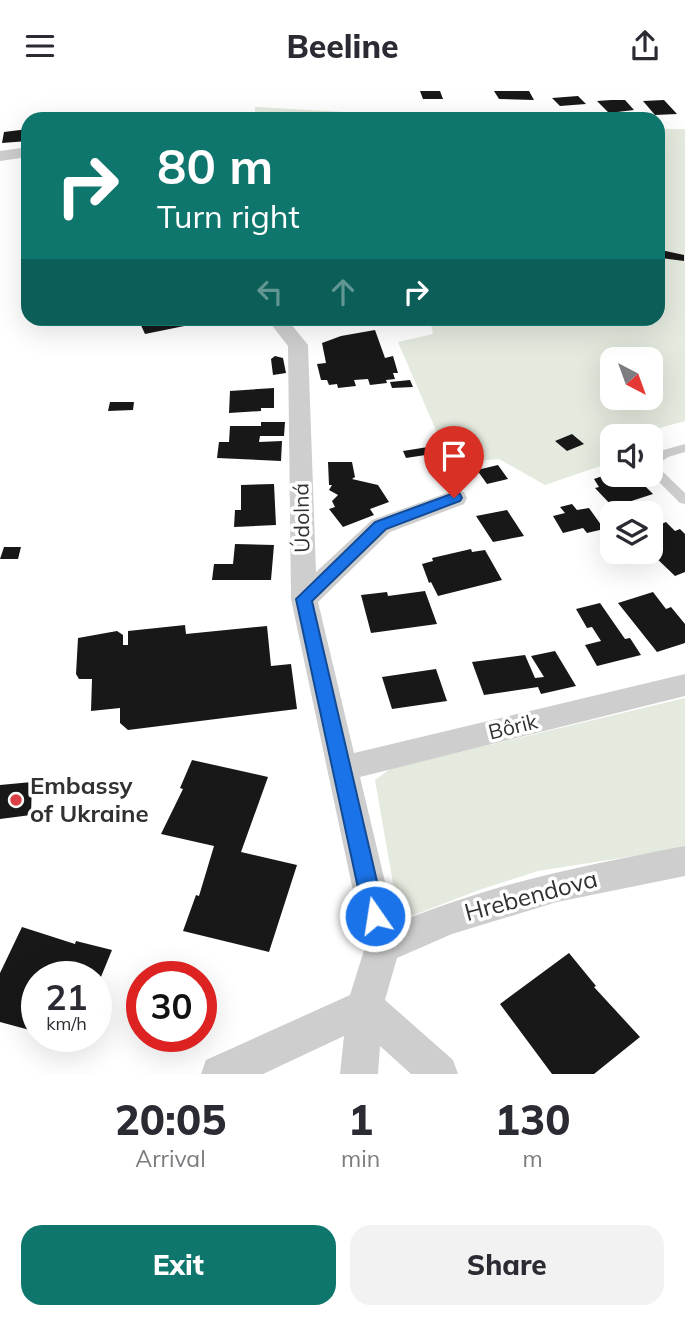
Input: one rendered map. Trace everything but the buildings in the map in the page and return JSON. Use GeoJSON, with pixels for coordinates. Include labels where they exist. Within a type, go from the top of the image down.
{"type":"FeatureCollection","features":[{"type":"Feature","properties":{"kind":"street"},"geometry":{"type":"LineString","coordinates":[[0,156],[21,153]]}},
{"type":"Feature","properties":{"kind":"street","name":"Údolná"},"geometry":{"type":"LineString","coordinates":[[283,326],[298,345],[304,599],[383,947],[365,1007],[359,1074]]}},
{"type":"Feature","properties":{"kind":"street"},"geometry":{"type":"LineString","coordinates":[[304,599],[381,526],[454,498]]}},
{"type":"Feature","properties":{"kind":"street","name":"Bôrik"},"geometry":{"type":"LineString","coordinates":[[341,768],[685,685]]}},
{"type":"Feature","properties":{"kind":"street","name":"Hrebendova"},"geometry":{"type":"LineString","coordinates":[[383,947],[447,919],[557,886],[683,863]]}},
{"type":"Feature","properties":{"kind":"street"},"geometry":{"type":"LineString","coordinates":[[220,1074],[365,1007],[439,1074]]}},
{"type":"Feature","properties":{"kind":"lane"},"geometry":{"type":"LineString","coordinates":[[685,448],[664,454],[653,462],[654,470],[685,500]]}},
{"type":"Feature","properties":{"kind":"shaded area"},"geometry":{"type":"Polygon","coordinates":[[[256,107],[346,112],[255,112],[256,107]]]}},
{"type":"Feature","properties":{"kind":"shaded area"},"geometry":{"type":"Polygon","coordinates":[[[665,129],[685,129],[685,421],[663,427],[663,424],[600,424],[600,466],[545,485],[499,459],[450,463],[398,342],[433,334],[431,326],[665,326],[665,129]]]}},
{"type":"Feature","properties":{"kind":"shaded area"},"geometry":{"type":"Polygon","coordinates":[[[685,698],[685,848],[538,871],[409,917],[398,912],[375,780],[390,769],[685,698]]]}},
{"type":"Feature","properties":{"kind":"place","name":"Embassy of Ukraine"},"geometry":{"type":"Point","coordinates":[16,800]}},
{"type":"Feature","properties":{"kind":"route"},"geometry":{"type":"LineString","coordinates":[[375,916],[304,599],[381,526],[454,498]]}}]}
